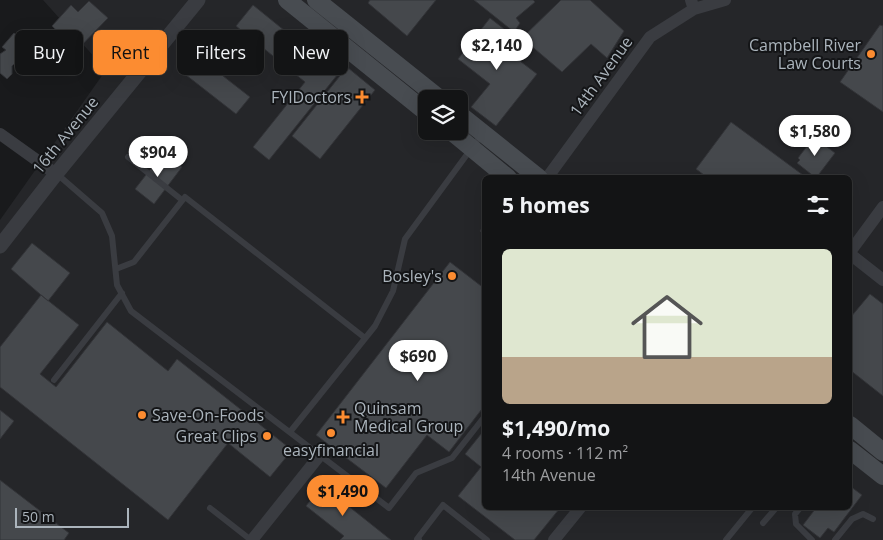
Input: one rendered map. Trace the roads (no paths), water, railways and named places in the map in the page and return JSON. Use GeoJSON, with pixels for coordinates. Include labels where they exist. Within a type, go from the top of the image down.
{"type":"FeatureCollection","features":[{"type":"Feature","properties":{"kind":"main road"},"geometry":{"type":"LineString","coordinates":[[287,0],[418,106]]}},
{"type":"Feature","properties":{"kind":"main road"},"geometry":{"type":"LineString","coordinates":[[316,0],[429,90]]}},
{"type":"Feature","properties":{"kind":"main road"},"geometry":{"type":"LineString","coordinates":[[468,121],[536,175]]}},
{"type":"Feature","properties":{"kind":"main road"},"geometry":{"type":"LineString","coordinates":[[462,140],[504,175]]}},
{"type":"Feature","properties":{"kind":"main road"},"geometry":{"type":"LineString","coordinates":[[852,427],[883,452]]}},
{"type":"Feature","properties":{"kind":"main road"},"geometry":{"type":"LineString","coordinates":[[852,452],[883,476]]}},
{"type":"Feature","properties":{"kind":"street","name":"16th Avenue"},"geometry":{"type":"LineString","coordinates":[[0,246],[56,174],[198,0]]}},
{"type":"Feature","properties":{"kind":"street","name":"14th Avenue"},"geometry":{"type":"LineString","coordinates":[[549,175],[650,36],[693,5],[725,0]]}},
{"type":"Feature","properties":{"kind":"street"},"geometry":{"type":"LineString","coordinates":[[0,134],[56,174]]}},
{"type":"Feature","properties":{"kind":"street"},"geometry":{"type":"LineString","coordinates":[[852,250],[883,207]]}},
{"type":"Feature","properties":{"kind":"street"},"geometry":{"type":"LineString","coordinates":[[852,255],[883,280]]}},
{"type":"Feature","properties":{"kind":"street"},"geometry":{"type":"LineString","coordinates":[[252,540],[320,455]]}},
{"type":"Feature","properties":{"kind":"street"},"geometry":{"type":"LineString","coordinates":[[554,540],[578,510]]}},
{"type":"Feature","properties":{"kind":"lane"},"geometry":{"type":"LineString","coordinates":[[290,432],[375,326],[393,291],[406,239],[483,133]]}},
{"type":"Feature","properties":{"kind":"lane"},"geometry":{"type":"LineString","coordinates":[[128,157],[182,200]]}},
{"type":"Feature","properties":{"kind":"lane"},"geometry":{"type":"LineString","coordinates":[[56,174],[102,213],[112,236],[118,284],[131,311],[389,508],[416,473],[452,458],[482,420]]}},
{"type":"Feature","properties":{"kind":"lane"},"geometry":{"type":"LineString","coordinates":[[116,269],[134,262],[184,197],[365,338]]}},
{"type":"Feature","properties":{"kind":"lane"},"geometry":{"type":"LineString","coordinates":[[54,380],[122,293]]}},
{"type":"Feature","properties":{"kind":"lane"},"geometry":{"type":"LineString","coordinates":[[419,540],[417,539],[443,506],[487,540]]}},
{"type":"Feature","properties":{"kind":"lane"},"geometry":{"type":"LineString","coordinates":[[210,508],[252,540]]}},
{"type":"Feature","properties":{"kind":"lane"},"geometry":{"type":"LineString","coordinates":[[726,540],[750,510]]}},
{"type":"Feature","properties":{"kind":"lane"},"geometry":{"type":"LineString","coordinates":[[763,523],[774,510]]}},
{"type":"Feature","properties":{"kind":"lane"},"geometry":{"type":"LineString","coordinates":[[798,510],[795,514],[796,524],[812,540]]}},
{"type":"Feature","properties":{"kind":"lane"},"geometry":{"type":"LineString","coordinates":[[835,540],[852,519],[863,514],[873,519]]}},
{"type":"Feature","properties":{"kind":"place","name":"Campbell River Law Courts"},"geometry":{"type":"Point","coordinates":[871,54]}},
{"type":"Feature","properties":{"kind":"place","name":"FYIDoctors"},"geometry":{"type":"Point","coordinates":[362,97]}},
{"type":"Feature","properties":{"kind":"place","name":"Bosley's"},"geometry":{"type":"Point","coordinates":[452,276]}},
{"type":"Feature","properties":{"kind":"place","name":"Save-On-Foods"},"geometry":{"type":"Point","coordinates":[142,415]}},
{"type":"Feature","properties":{"kind":"place","name":"Quinsam Medical Group"},"geometry":{"type":"Point","coordinates":[343,417]}},
{"type":"Feature","properties":{"kind":"place","name":"easyfinancial"},"geometry":{"type":"Point","coordinates":[331,433]}},
{"type":"Feature","properties":{"kind":"place","name":"Great Clips"},"geometry":{"type":"Point","coordinates":[267,436]}}]}
